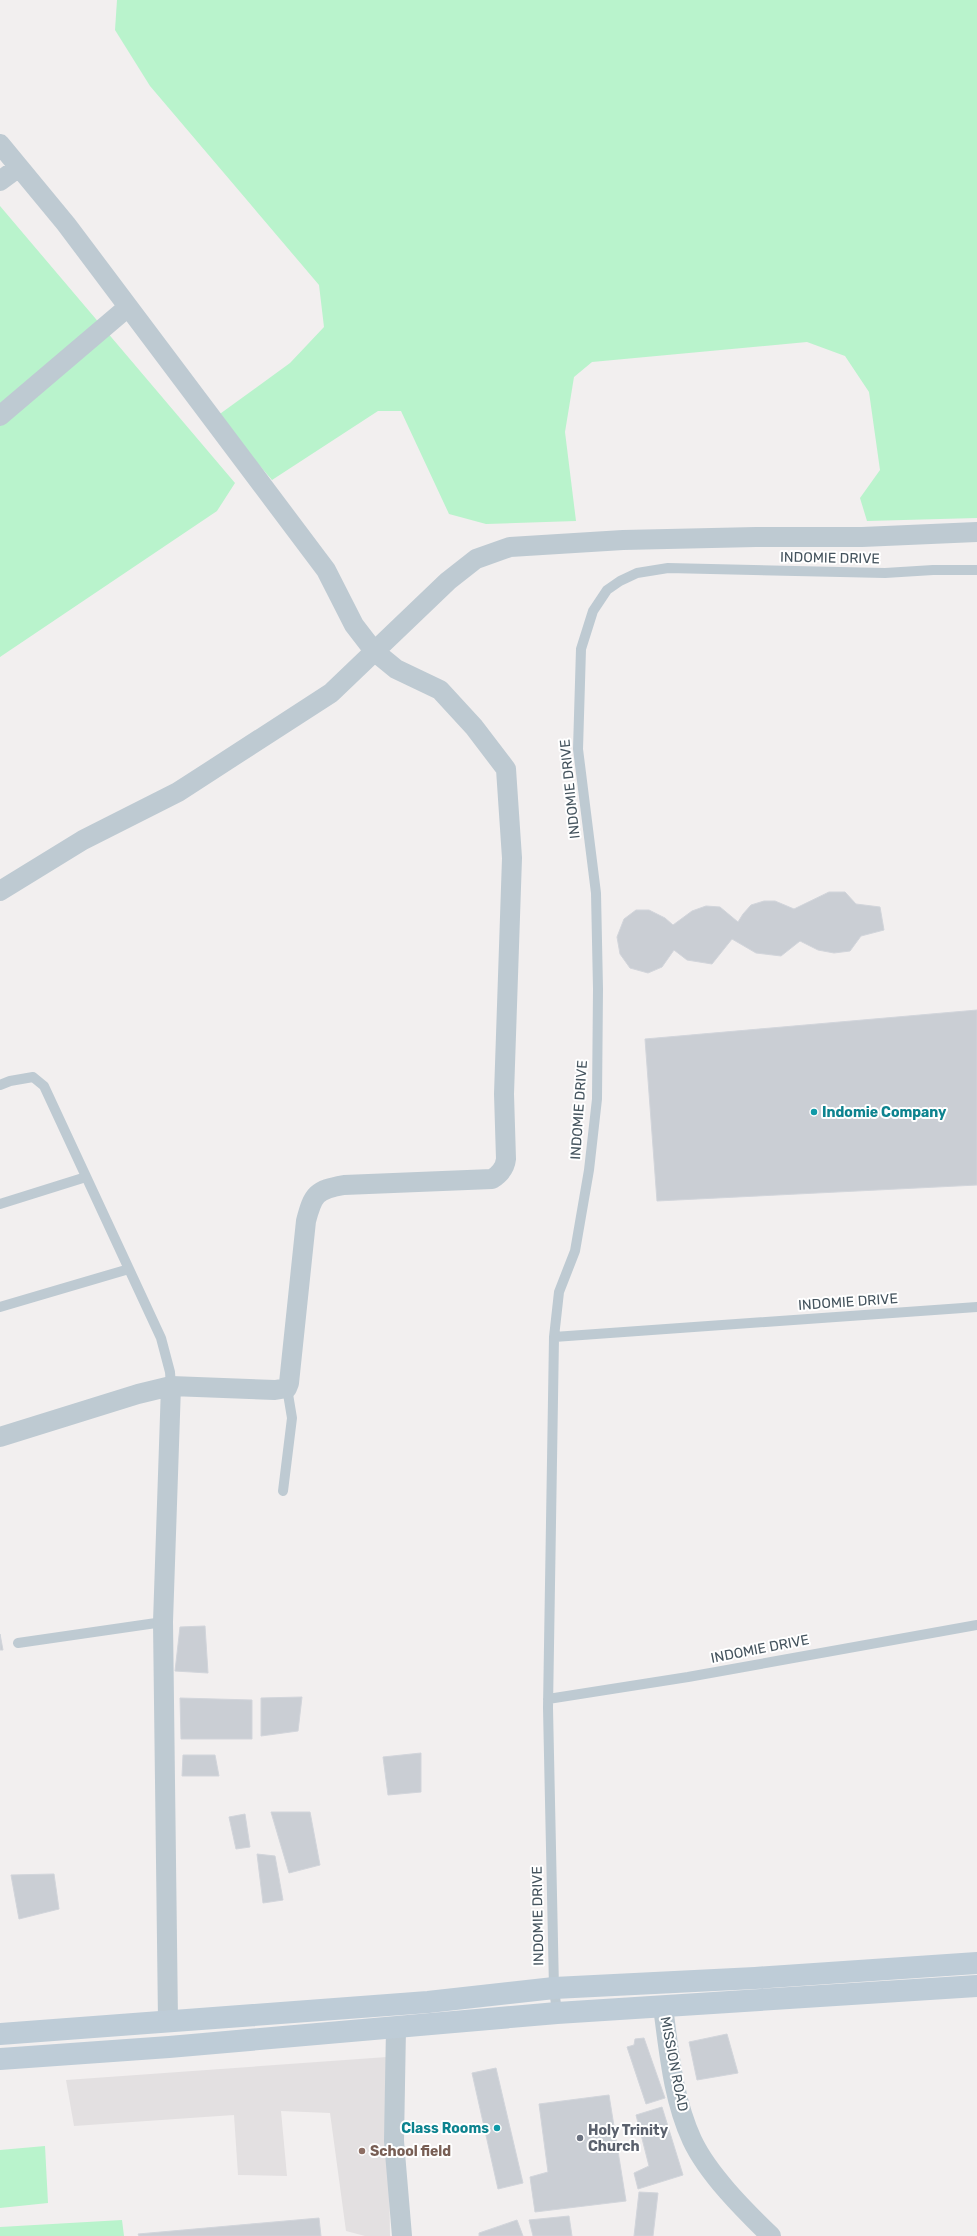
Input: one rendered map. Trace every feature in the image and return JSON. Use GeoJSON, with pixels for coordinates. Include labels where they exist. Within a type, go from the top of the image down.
{"type":"FeatureCollection","features":[{"type":"Feature","properties":{"kind":"main road"},"geometry":{"type":"LineString","coordinates":[[0,2034],[168,2020],[428,2002],[554,1988],[755,1978],[977,1963]]}},
{"type":"Feature","properties":{"kind":"main road"},"geometry":{"type":"LineString","coordinates":[[0,2059],[169,2048],[557,2013],[977,1986]]}},
{"type":"Feature","properties":{"kind":"street"},"geometry":{"type":"LineString","coordinates":[[0,144],[66,224],[326,570],[354,625],[374,651],[396,669],[440,690],[474,727],[506,769],[512,858],[504,1094],[506,1166],[492,1179],[344,1185],[327,1188],[313,1197],[306,1221],[289,1383],[287,1388],[275,1390],[171,1386],[138,1394],[0,1437]]}},
{"type":"Feature","properties":{"kind":"street"},"geometry":{"type":"LineString","coordinates":[[0,181],[19,167]]}},
{"type":"Feature","properties":{"kind":"street"},"geometry":{"type":"LineString","coordinates":[[0,416],[128,307]]}},
{"type":"Feature","properties":{"kind":"street"},"geometry":{"type":"LineString","coordinates":[[0,891],[83,840],[178,792],[303,709],[331,693],[453,576],[476,559],[510,546],[638,540],[756,537],[862,537],[977,532]]}},
{"type":"Feature","properties":{"kind":"street"},"geometry":{"type":"LineString","coordinates":[[168,2020],[163,1622],[171,1386]]}},
{"type":"Feature","properties":{"kind":"street","name":"MISSION ROAD"},"geometry":{"type":"LineString","coordinates":[[663,2007],[679,2102],[692,2140],[704,2160],[730,2192],[771,2236]]}},
{"type":"Feature","properties":{"kind":"street"},"geometry":{"type":"LineString","coordinates":[[396,2028],[394,2141],[402,2236]]}},
{"type":"Feature","properties":{"kind":"lane","name":"INDOMIE DRIVE"},"geometry":{"type":"LineString","coordinates":[[557,2013],[554,1988],[548,1698],[554,1337],[559,1292],[576,1250],[589,1170],[597,1099],[596,893],[578,749],[581,649],[593,611],[607,590],[636,573],[668,568],[885,573],[933,570],[977,570]]}},
{"type":"Feature","properties":{"kind":"lane"},"geometry":{"type":"LineString","coordinates":[[0,1085],[10,1081],[33,1076],[44,1086],[161,1338],[170,1372],[171,1386]]}},
{"type":"Feature","properties":{"kind":"lane"},"geometry":{"type":"LineString","coordinates":[[0,1204],[86,1178]]}},
{"type":"Feature","properties":{"kind":"lane"},"geometry":{"type":"LineString","coordinates":[[0,1307],[129,1269]]}},
{"type":"Feature","properties":{"kind":"lane","name":"INDOMIE DRIVE"},"geometry":{"type":"LineString","coordinates":[[554,1337],[977,1307]]}},
{"type":"Feature","properties":{"kind":"lane"},"geometry":{"type":"LineString","coordinates":[[283,1491],[292,1418],[287,1388]]}},
{"type":"Feature","properties":{"kind":"lane"},"geometry":{"type":"LineString","coordinates":[[18,1643],[163,1622]]}},
{"type":"Feature","properties":{"kind":"lane","name":"INDOMIE DRIVE"},"geometry":{"type":"LineString","coordinates":[[548,1698],[688,1677],[977,1625]]}},
{"type":"Feature","properties":{"kind":"shaded area","name":"School field"},"geometry":{"type":"Polygon","coordinates":[[[387,2057],[390,2236],[365,2236],[346,2231],[330,2113],[281,2111],[287,2176],[238,2175],[234,2115],[74,2126],[66,2080],[387,2057]]]}},
{"type":"Feature","properties":{"kind":"green space"},"geometry":{"type":"Polygon","coordinates":[[[117,0],[977,0],[977,518],[867,521],[860,498],[880,470],[869,392],[845,356],[807,342],[592,362],[574,377],[565,432],[576,521],[486,524],[449,514],[401,411],[378,411],[272,480],[217,416],[290,363],[324,327],[319,285],[150,86],[115,30],[117,0]]]}},
{"type":"Feature","properties":{"kind":"green space"},"geometry":{"type":"Polygon","coordinates":[[[0,206],[235,483],[217,511],[0,657],[0,206]]]}},
{"type":"Feature","properties":{"kind":"green space"},"geometry":{"type":"Polygon","coordinates":[[[45,2146],[48,2203],[0,2208],[0,2150],[45,2146]]]}},
{"type":"Feature","properties":{"kind":"green space"},"geometry":{"type":"Polygon","coordinates":[[[122,2220],[124,2236],[0,2236],[0,2227],[122,2220]]]}},
{"type":"Feature","properties":{"kind":"building"},"geometry":{"type":"Polygon","coordinates":[[[829,892],[845,892],[856,904],[880,907],[884,930],[861,936],[850,951],[834,953],[818,950],[800,941],[781,956],[756,953],[732,939],[712,964],[687,960],[674,950],[662,967],[648,973],[630,968],[620,954],[617,937],[624,919],[636,910],[649,910],[665,918],[673,925],[692,911],[706,906],[720,907],[738,922],[751,905],[764,901],[775,901],[794,909],[829,892]]]}},
{"type":"Feature","properties":{"kind":"building","name":"Indomie Company"},"geometry":{"type":"Polygon","coordinates":[[[977,1010],[977,1185],[657,1201],[645,1039],[977,1010]]]}},
{"type":"Feature","properties":{"kind":"building"},"geometry":{"type":"Polygon","coordinates":[[[205,1626],[208,1673],[175,1671],[180,1627],[205,1626]]]}},
{"type":"Feature","properties":{"kind":"building"},"geometry":{"type":"Polygon","coordinates":[[[0,1634],[3,1650],[0,1650],[0,1634]]]}},
{"type":"Feature","properties":{"kind":"building"},"geometry":{"type":"Polygon","coordinates":[[[302,1697],[298,1731],[261,1736],[261,1698],[302,1697]]]}},
{"type":"Feature","properties":{"kind":"building"},"geometry":{"type":"Polygon","coordinates":[[[180,1698],[252,1700],[252,1739],[181,1739],[180,1698]]]}},
{"type":"Feature","properties":{"kind":"building"},"geometry":{"type":"Polygon","coordinates":[[[421,1753],[421,1792],[388,1795],[383,1757],[421,1753]]]}},
{"type":"Feature","properties":{"kind":"building"},"geometry":{"type":"Polygon","coordinates":[[[183,1755],[215,1755],[219,1776],[182,1776],[183,1755]]]}},
{"type":"Feature","properties":{"kind":"building"},"geometry":{"type":"Polygon","coordinates":[[[271,1812],[310,1812],[320,1865],[289,1873],[271,1812]]]}},
{"type":"Feature","properties":{"kind":"building"},"geometry":{"type":"Polygon","coordinates":[[[245,1814],[250,1847],[236,1849],[229,1817],[245,1814]]]}},
{"type":"Feature","properties":{"kind":"building"},"geometry":{"type":"Polygon","coordinates":[[[257,1854],[275,1856],[283,1900],[263,1903],[257,1854]]]}},
{"type":"Feature","properties":{"kind":"building"},"geometry":{"type":"Polygon","coordinates":[[[54,1874],[59,1909],[19,1919],[11,1875],[54,1874]]]}},
{"type":"Feature","properties":{"kind":"building"},"geometry":{"type":"Polygon","coordinates":[[[727,2034],[738,2073],[697,2080],[689,2042],[727,2034]]]}},
{"type":"Feature","properties":{"kind":"building"},"geometry":{"type":"Polygon","coordinates":[[[644,2038],[665,2098],[646,2104],[627,2047],[634,2045],[635,2039],[644,2038]]]}},
{"type":"Feature","properties":{"kind":"building","name":"Class Rooms"},"geometry":{"type":"Polygon","coordinates":[[[496,2068],[523,2183],[498,2189],[472,2073],[496,2068]]]}},
{"type":"Feature","properties":{"kind":"building","name":"Holy Trinity Church"},"geometry":{"type":"Polygon","coordinates":[[[609,2095],[626,2201],[535,2212],[530,2177],[548,2172],[539,2104],[609,2095]]]}},
{"type":"Feature","properties":{"kind":"building"},"geometry":{"type":"Polygon","coordinates":[[[662,2107],[683,2175],[638,2189],[634,2173],[649,2166],[636,2115],[662,2107]]]}},
{"type":"Feature","properties":{"kind":"building"},"geometry":{"type":"Polygon","coordinates":[[[639,2192],[658,2193],[653,2236],[634,2236],[639,2192]]]}},
{"type":"Feature","properties":{"kind":"building"},"geometry":{"type":"Polygon","coordinates":[[[569,2216],[572,2236],[533,2236],[529,2220],[569,2216]]]}},
{"type":"Feature","properties":{"kind":"building"},"geometry":{"type":"Polygon","coordinates":[[[319,2218],[321,2236],[139,2236],[138,2234],[319,2218]]]}},
{"type":"Feature","properties":{"kind":"building"},"geometry":{"type":"Polygon","coordinates":[[[517,2220],[523,2236],[479,2236],[479,2233],[517,2220]]]}},
{"type":"Feature","properties":{"kind":"place","name":"Indomie Company"},"geometry":{"type":"Point","coordinates":[814,1112]}},
{"type":"Feature","properties":{"kind":"place","name":"Class Rooms"},"geometry":{"type":"Point","coordinates":[497,2128]}},
{"type":"Feature","properties":{"kind":"place","name":"Holy Trinity Church"},"geometry":{"type":"Point","coordinates":[580,2138]}},
{"type":"Feature","properties":{"kind":"place","name":"School field"},"geometry":{"type":"Point","coordinates":[362,2151]}}]}
